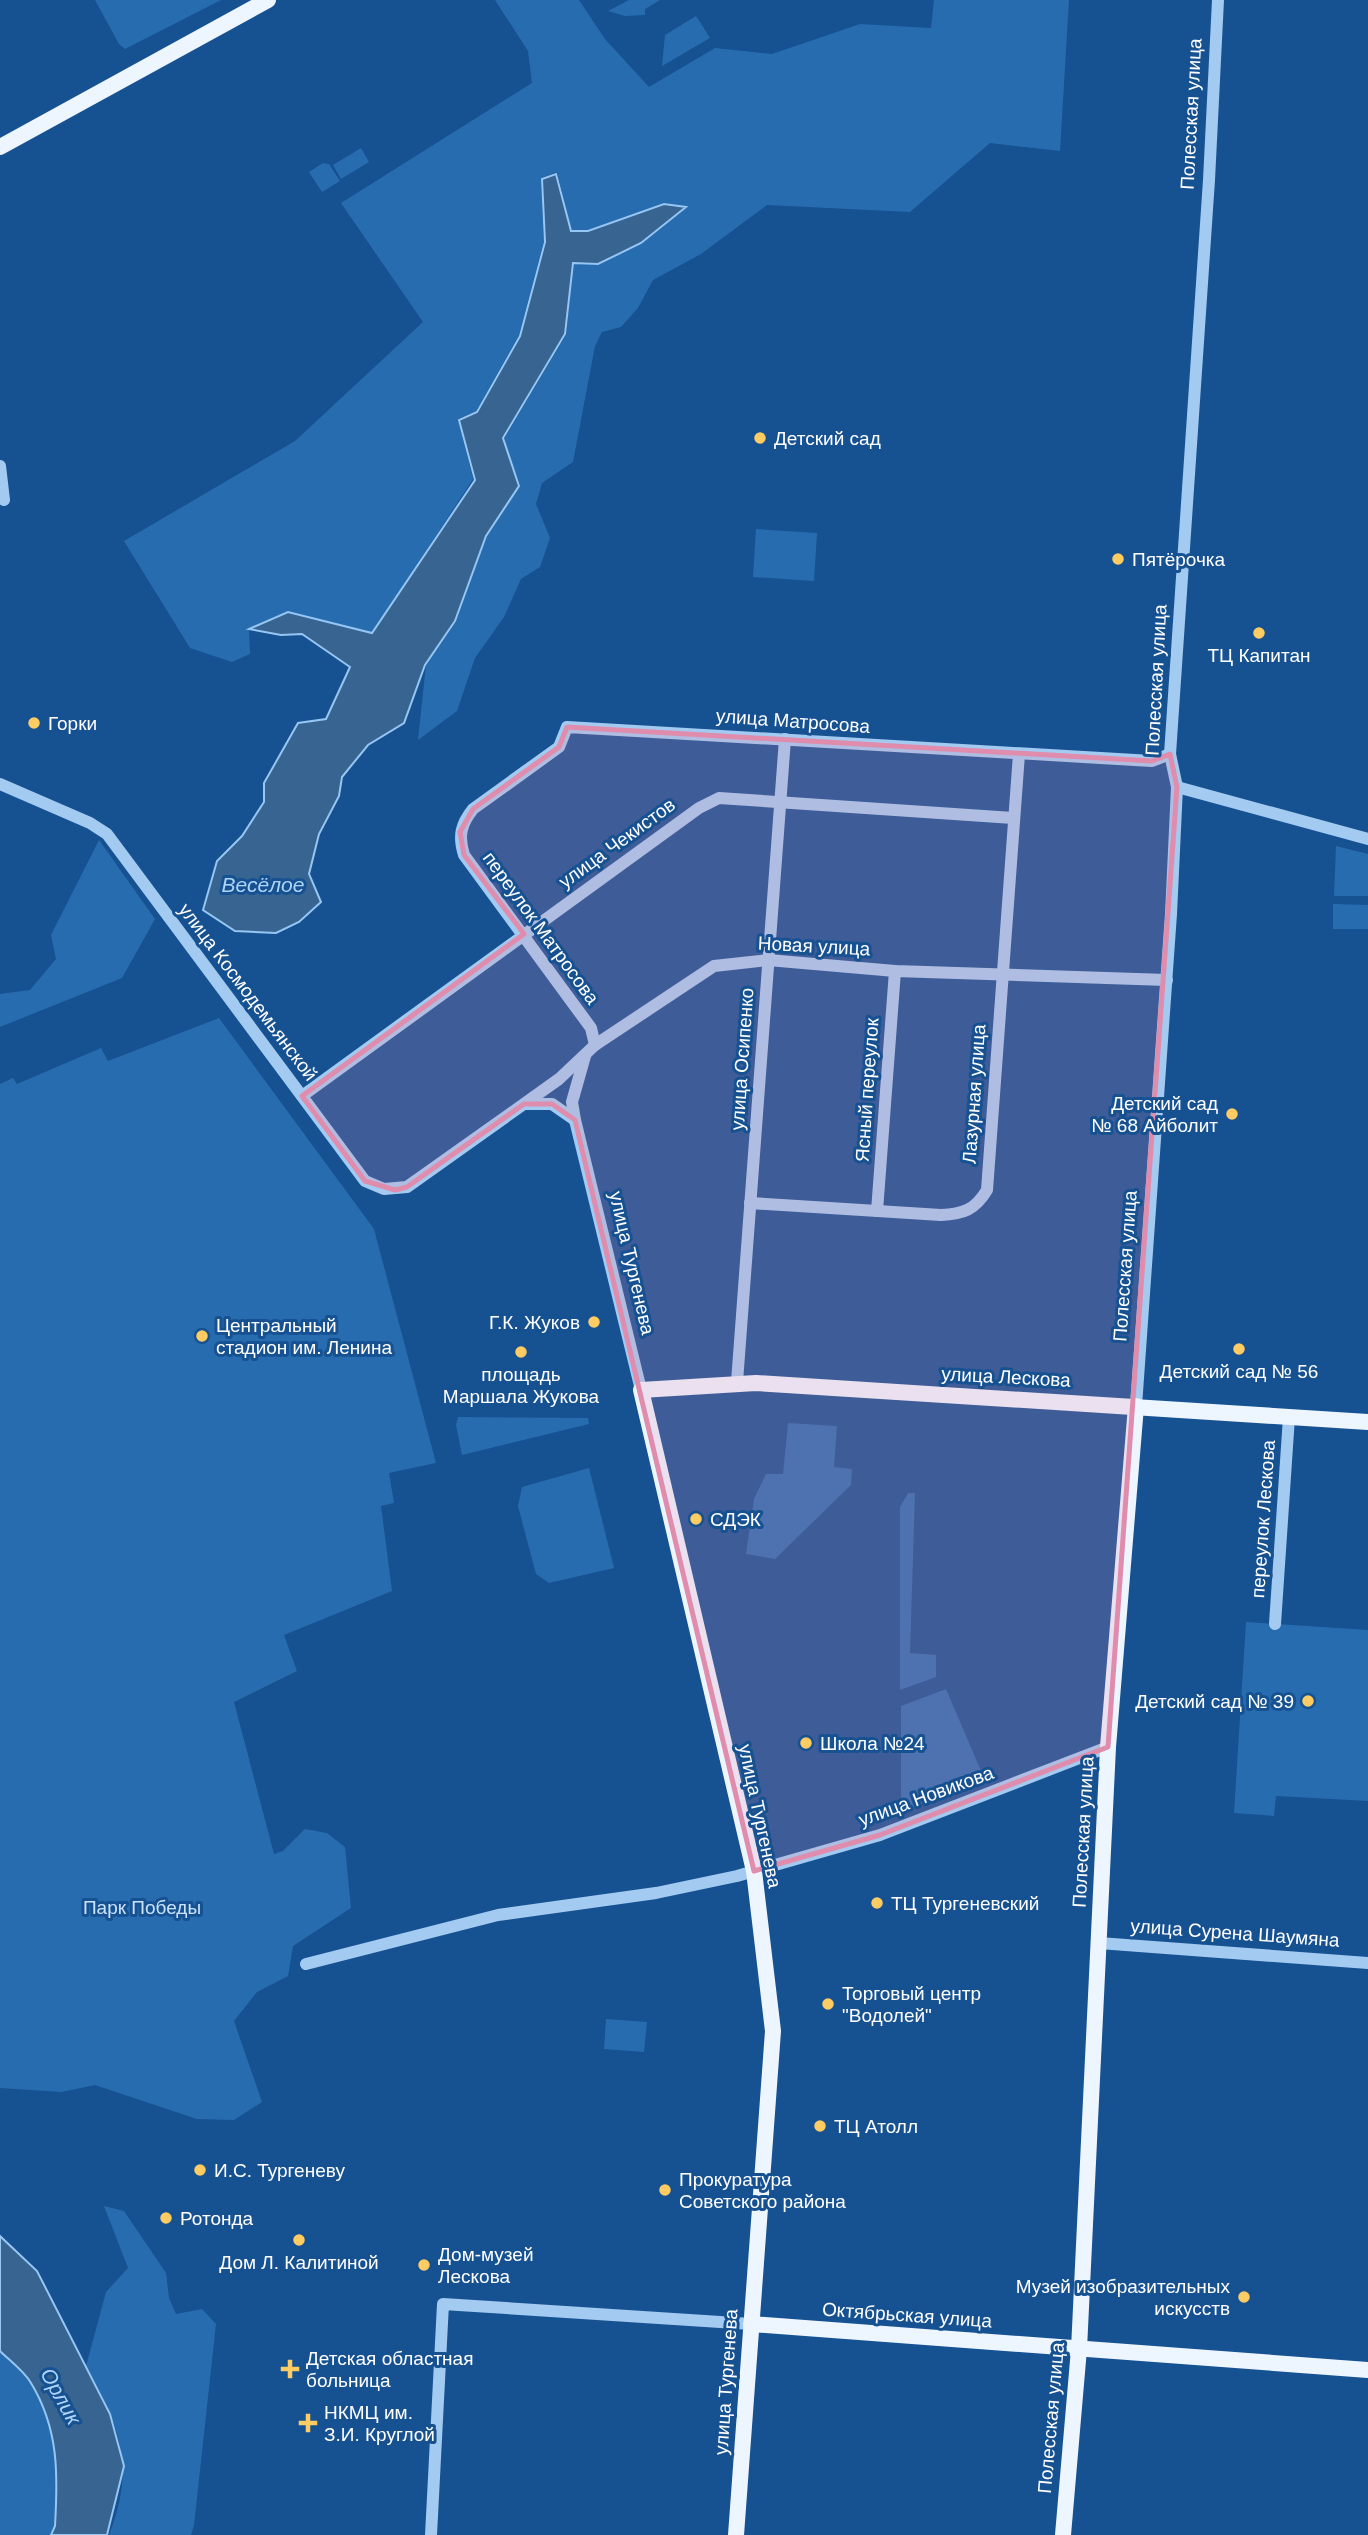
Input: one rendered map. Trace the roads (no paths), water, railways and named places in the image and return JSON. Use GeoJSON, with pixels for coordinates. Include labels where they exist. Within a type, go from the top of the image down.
{"type":"FeatureCollection","features":[{"type":"Feature","properties":{"kind":"main road"},"geometry":{"type":"LineString","coordinates":[[0,147],[268,0]]}},
{"type":"Feature","properties":{"kind":"main road","name":"улица Лескова"},"geometry":{"type":"LineString","coordinates":[[641,1390],[737,1382],[1368,1422]]}},
{"type":"Feature","properties":{"kind":"main road","name":"улица Тургенева"},"geometry":{"type":"LineString","coordinates":[[641,1390],[754,1871],[773,2031],[736,2535]]}},
{"type":"Feature","properties":{"kind":"main road","name":"Полесская улица"},"geometry":{"type":"LineString","coordinates":[[1063,2535],[1079,2349],[1108,1747],[1136,1406]]}},
{"type":"Feature","properties":{"kind":"main road","name":"Октябрьская улица"},"geometry":{"type":"LineString","coordinates":[[751,2324],[1368,2370]]}},
{"type":"Feature","properties":{"kind":"street","name":"Полесская улица"},"geometry":{"type":"LineString","coordinates":[[1136,1406],[1167,980],[1177,787],[1170,754],[1218,0]]}},
{"type":"Feature","properties":{"kind":"street"},"geometry":{"type":"LineString","coordinates":[[0,466],[2,494]]}},
{"type":"Feature","properties":{"kind":"street","name":"улица Матросова"},"geometry":{"type":"LineString","coordinates":[[460,832],[473,809],[559,747],[566,727],[1152,761],[1170,754]]}},
{"type":"Feature","properties":{"kind":"street","name":"улица Осипенко"},"geometry":{"type":"LineString","coordinates":[[737,1382],[785,739]]}},
{"type":"Feature","properties":{"kind":"street","name":"Лазурная улица"},"geometry":{"type":"LineString","coordinates":[[750,1203],[955,1214],[978,1204],[987,1190],[1019,754]]}},
{"type":"Feature","properties":{"kind":"street","name":"улица Космодемьянской"},"geometry":{"type":"LineString","coordinates":[[0,784],[98,827],[107,834],[365,1181]]}},
{"type":"Feature","properties":{"kind":"street"},"geometry":{"type":"LineString","coordinates":[[1177,787],[1368,839]]}},
{"type":"Feature","properties":{"kind":"street","name":"улица Чекистов"},"geometry":{"type":"LineString","coordinates":[[302,1096],[699,808],[719,798],[780,805],[1013,818]]}},
{"type":"Feature","properties":{"kind":"street","name":"переулок Матросова"},"geometry":{"type":"LineString","coordinates":[[460,832],[464,855],[591,1028],[595,1045]]}},
{"type":"Feature","properties":{"kind":"street","name":"Новая улица"},"geometry":{"type":"LineString","coordinates":[[365,1181],[384,1189],[407,1187],[524,1104],[586,1056],[595,1045],[714,965],[768,960],[895,971],[1167,980]]}},
{"type":"Feature","properties":{"kind":"street","name":"Ясный переулок"},"geometry":{"type":"LineString","coordinates":[[877,1211],[895,971]]}},
{"type":"Feature","properties":{"kind":"street","name":"улица Тургенева"},"geometry":{"type":"LineString","coordinates":[[586,1056],[572,1102],[641,1390]]}},
{"type":"Feature","properties":{"kind":"street"},"geometry":{"type":"LineString","coordinates":[[524,1104],[552,1104],[575,1120]]}},
{"type":"Feature","properties":{"kind":"street","name":"переулок Лескова"},"geometry":{"type":"LineString","coordinates":[[1275,1624],[1289,1417]]}},
{"type":"Feature","properties":{"kind":"street","name":"улица Новикова"},"geometry":{"type":"LineString","coordinates":[[306,1964],[498,1915],[656,1893],[754,1871],[880,1835],[1108,1747]]}},
{"type":"Feature","properties":{"kind":"street","name":"улица Сурена Шаумяна"},"geometry":{"type":"LineString","coordinates":[[1099,1943],[1368,1962]]}},
{"type":"Feature","properties":{"kind":"street","name":"Октябрьская улица"},"geometry":{"type":"LineString","coordinates":[[431,2535],[443,2304],[751,2324]]}},
{"type":"Feature","properties":{"kind":"water","name":"Весёлое"},"geometry":{"type":"Polygon","coordinates":[[[556,174],[571,231],[588,231],[664,204],[686,207],[641,243],[598,264],[573,263],[565,334],[503,438],[519,486],[486,536],[455,621],[425,665],[404,723],[368,745],[342,777],[339,796],[319,834],[309,874],[321,902],[299,922],[276,933],[235,931],[203,910],[217,861],[242,836],[264,802],[264,783],[298,723],[326,719],[350,667],[302,634],[281,635],[249,629],[288,612],[372,633],[475,480],[459,420],[477,412],[520,336],[545,242],[542,179],[556,174]]]}},
{"type":"Feature","properties":{"kind":"water","name":"Орлик"},"geometry":{"type":"Polygon","coordinates":[[[0,2236],[37,2271],[110,2414],[124,2466],[107,2535],[51,2535],[55,2526],[56,2489],[52,2435],[40,2400],[28,2379],[0,2351],[0,2236]]]}},
{"type":"Feature","properties":{"kind":"place","name":"Детский сад"},"geometry":{"type":"Point","coordinates":[760,438]}},
{"type":"Feature","properties":{"kind":"place","name":"Пятёрочка"},"geometry":{"type":"Point","coordinates":[1118,559]}},
{"type":"Feature","properties":{"kind":"place","name":"ТЦ Капитан"},"geometry":{"type":"Point","coordinates":[1259,633]}},
{"type":"Feature","properties":{"kind":"place","name":"Горки"},"geometry":{"type":"Point","coordinates":[34,723]}},
{"type":"Feature","properties":{"kind":"place","name":"Детский сад № 68 Айболит"},"geometry":{"type":"Point","coordinates":[1232,1114]}},
{"type":"Feature","properties":{"kind":"place","name":"Г.К. Жуков"},"geometry":{"type":"Point","coordinates":[594,1322]}},
{"type":"Feature","properties":{"kind":"place","name":"Центральный стадион им. Ленина"},"geometry":{"type":"Point","coordinates":[202,1336]}},
{"type":"Feature","properties":{"kind":"place","name":"Детский сад № 56"},"geometry":{"type":"Point","coordinates":[1239,1349]}},
{"type":"Feature","properties":{"kind":"place","name":"площадь Маршала Жукова"},"geometry":{"type":"Point","coordinates":[521,1352]}},
{"type":"Feature","properties":{"kind":"place","name":"СДЭК"},"geometry":{"type":"Point","coordinates":[696,1519]}},
{"type":"Feature","properties":{"kind":"place","name":"Детский сад № 39"},"geometry":{"type":"Point","coordinates":[1308,1701]}},
{"type":"Feature","properties":{"kind":"place","name":"Школа №24"},"geometry":{"type":"Point","coordinates":[806,1743]}},
{"type":"Feature","properties":{"kind":"place","name":"ТЦ Тургеневский"},"geometry":{"type":"Point","coordinates":[877,1903]}},
{"type":"Feature","properties":{"kind":"place","name":"Торговый центр \"Водолей\""},"geometry":{"type":"Point","coordinates":[828,2004]}},
{"type":"Feature","properties":{"kind":"place","name":"ТЦ Атолл"},"geometry":{"type":"Point","coordinates":[820,2126]}},
{"type":"Feature","properties":{"kind":"place","name":"И.С. Тургеневу"},"geometry":{"type":"Point","coordinates":[200,2170]}},
{"type":"Feature","properties":{"kind":"place","name":"Прокуратура Советского района"},"geometry":{"type":"Point","coordinates":[665,2190]}},
{"type":"Feature","properties":{"kind":"place","name":"Ротонда"},"geometry":{"type":"Point","coordinates":[166,2218]}},
{"type":"Feature","properties":{"kind":"place","name":"Дом Л. Калитиной"},"geometry":{"type":"Point","coordinates":[299,2240]}},
{"type":"Feature","properties":{"kind":"place","name":"Дом-музей Лескова"},"geometry":{"type":"Point","coordinates":[424,2265]}},
{"type":"Feature","properties":{"kind":"place","name":"Музей изобразительных искусств"},"geometry":{"type":"Point","coordinates":[1244,2297]}},
{"type":"Feature","properties":{"kind":"place","name":"Детская областная больница"},"geometry":{"type":"Point","coordinates":[290,2369]}},
{"type":"Feature","properties":{"kind":"place","name":"НКМЦ им. З.И. Круглой"},"geometry":{"type":"Point","coordinates":[308,2423]}},
{"type":"Feature","properties":{"kind":"park label","name":"Парк Победы"},"geometry":{"type":"Point","coordinates":[142,1907]}}]}
